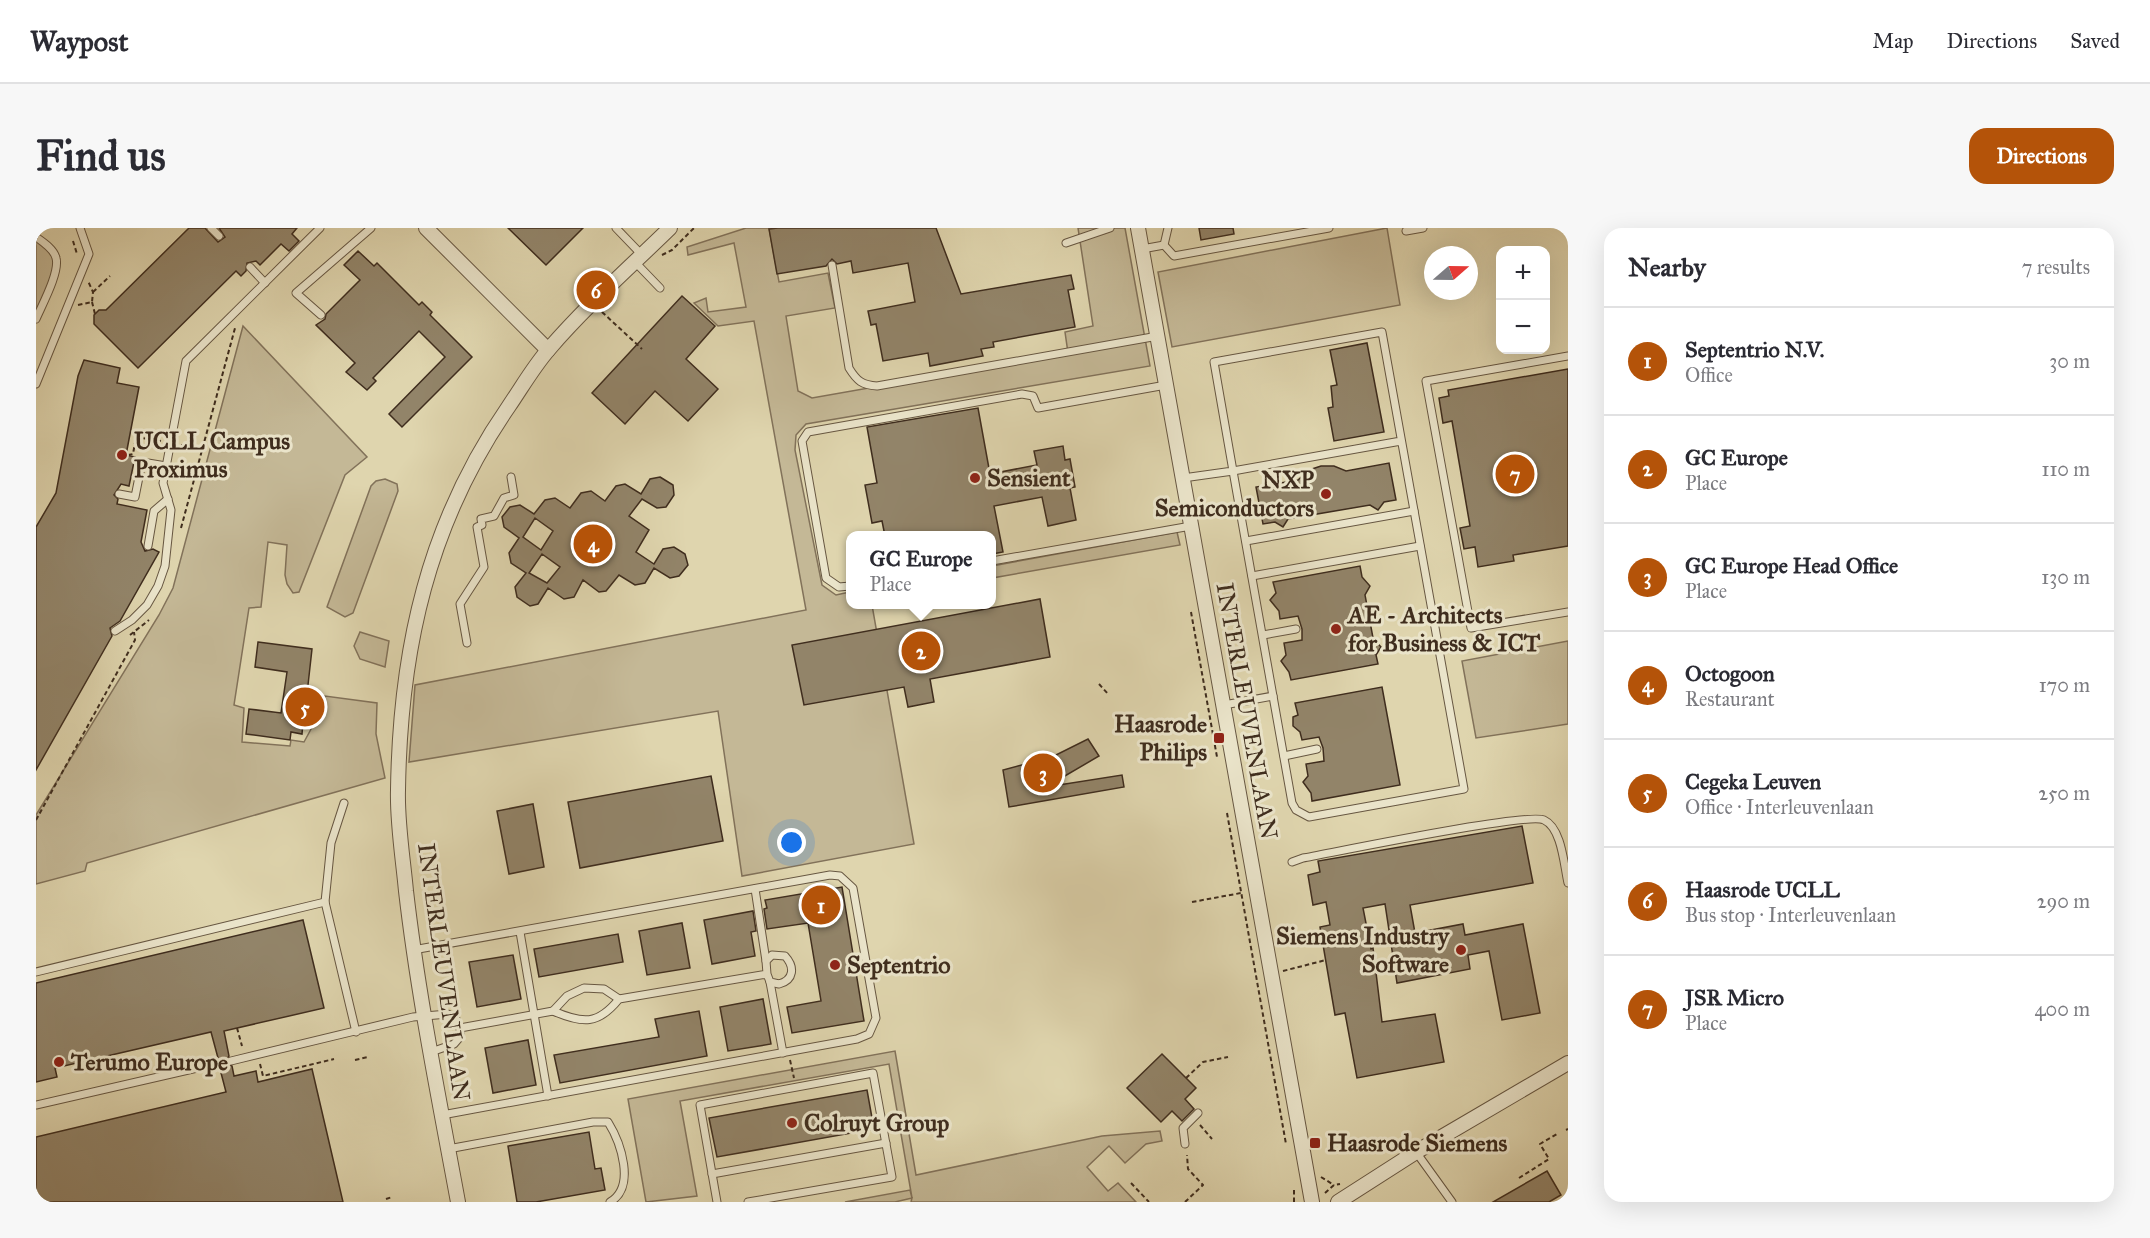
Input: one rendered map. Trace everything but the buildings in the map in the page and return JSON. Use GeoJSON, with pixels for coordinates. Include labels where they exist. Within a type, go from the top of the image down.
{"type":"FeatureCollection","features":[{"type":"Feature","properties":{"kind":"street"},"geometry":{"type":"LineString","coordinates":[[427,228],[548,350]]}},
{"type":"Feature","properties":{"kind":"street","name":"INTERLEUVENLAAN"},"geometry":{"type":"LineString","coordinates":[[458,1202],[413,950],[398,792],[404,679],[416,620],[458,493],[491,433],[548,350],[670,228]]}},
{"type":"Feature","properties":{"kind":"street","name":"INTERLEUVENLAAN"},"geometry":{"type":"LineString","coordinates":[[1138,228],[1312,1202]]}},
{"type":"Feature","properties":{"kind":"street"},"geometry":{"type":"LineString","coordinates":[[1338,1202],[1416,1152],[1568,1063]]}},
{"type":"Feature","properties":{"kind":"lane"},"geometry":{"type":"LineString","coordinates":[[36,384],[89,254],[80,228]]}},
{"type":"Feature","properties":{"kind":"lane"},"geometry":{"type":"LineString","coordinates":[[211,228],[219,236]]}},
{"type":"Feature","properties":{"kind":"lane"},"geometry":{"type":"LineString","coordinates":[[115,630],[132,620],[147,605],[158,586],[165,566],[170,521],[168,499],[163,483],[186,361],[320,228]]}},
{"type":"Feature","properties":{"kind":"lane"},"geometry":{"type":"LineString","coordinates":[[321,315],[296,293],[371,228]]}},
{"type":"Feature","properties":{"kind":"lane"},"geometry":{"type":"LineString","coordinates":[[616,228],[660,288]]}},
{"type":"Feature","properties":{"kind":"lane"},"geometry":{"type":"LineString","coordinates":[[1066,243],[1110,228]]}},
{"type":"Feature","properties":{"kind":"lane"},"geometry":{"type":"LineString","coordinates":[[1164,245],[1168,228]]}},
{"type":"Feature","properties":{"kind":"lane"},"geometry":{"type":"LineString","coordinates":[[1164,245],[1174,256],[1329,228]]}},
{"type":"Feature","properties":{"kind":"lane"},"geometry":{"type":"LineString","coordinates":[[1406,231],[1424,228]]}},
{"type":"Feature","properties":{"kind":"lane"},"geometry":{"type":"LineString","coordinates":[[36,237],[51,249],[56,259],[56,270],[36,319]]}},
{"type":"Feature","properties":{"kind":"lane"},"geometry":{"type":"LineString","coordinates":[[1142,249],[1164,245]]}},
{"type":"Feature","properties":{"kind":"lane"},"geometry":{"type":"LineString","coordinates":[[832,265],[849,368],[855,378],[864,385],[877,386],[1158,336]]}},
{"type":"Feature","properties":{"kind":"lane"},"geometry":{"type":"LineString","coordinates":[[250,267],[265,283]]}},
{"type":"Feature","properties":{"kind":"lane"},"geometry":{"type":"LineString","coordinates":[[1382,332],[1464,789],[1309,817],[1296,810],[1292,803],[1233,471],[1214,362],[1382,332]]}},
{"type":"Feature","properties":{"kind":"lane"},"geometry":{"type":"LineString","coordinates":[[1568,356],[1426,381],[1472,628],[1568,612]]}},
{"type":"Feature","properties":{"kind":"lane"},"geometry":{"type":"LineString","coordinates":[[846,586],[839,588],[826,578],[802,441],[808,432],[1022,394],[1033,396],[1038,408],[1166,385]]}},
{"type":"Feature","properties":{"kind":"lane"},"geometry":{"type":"LineString","coordinates":[[1183,478],[1401,441]]}},
{"type":"Feature","properties":{"kind":"lane"},"geometry":{"type":"LineString","coordinates":[[119,494],[135,497],[142,462],[166,466]]}},
{"type":"Feature","properties":{"kind":"lane"},"geometry":{"type":"LineString","coordinates":[[467,643],[460,604],[484,567],[477,527],[482,525],[481,519],[494,516],[504,498],[514,495],[512,477]]}},
{"type":"Feature","properties":{"kind":"lane"},"geometry":{"type":"LineString","coordinates":[[148,546],[154,511],[168,499]]}},
{"type":"Feature","properties":{"kind":"lane"},"geometry":{"type":"LineString","coordinates":[[1246,541],[1414,511]]}},
{"type":"Feature","properties":{"kind":"lane"},"geometry":{"type":"LineString","coordinates":[[996,560],[1191,526]]}},
{"type":"Feature","properties":{"kind":"lane"},"geometry":{"type":"LineString","coordinates":[[1252,576],[1420,546]]}},
{"type":"Feature","properties":{"kind":"lane"},"geometry":{"type":"LineString","coordinates":[[1263,635],[1296,629]]}},
{"type":"Feature","properties":{"kind":"lane"},"geometry":{"type":"LineString","coordinates":[[1224,705],[1273,696]]}},
{"type":"Feature","properties":{"kind":"lane"},"geometry":{"type":"LineString","coordinates":[[1284,756],[1317,750]]}},
{"type":"Feature","properties":{"kind":"lane"},"geometry":{"type":"LineString","coordinates":[[344,803],[331,843],[325,902],[356,1032]]}},
{"type":"Feature","properties":{"kind":"lane"},"geometry":{"type":"LineString","coordinates":[[1292,862],[1303,858],[1483,825],[1542,818],[1551,825],[1557,836],[1568,883]]}},
{"type":"Feature","properties":{"kind":"lane"},"geometry":{"type":"LineString","coordinates":[[413,950],[840,876],[853,888],[876,1018],[869,1034],[857,1039],[442,1115]]}},
{"type":"Feature","properties":{"kind":"lane"},"geometry":{"type":"LineString","coordinates":[[755,889],[767,974],[786,1052]]}},
{"type":"Feature","properties":{"kind":"lane"},"geometry":{"type":"LineString","coordinates":[[36,972],[325,902]]}},
{"type":"Feature","properties":{"kind":"lane"},"geometry":{"type":"LineString","coordinates":[[520,932],[548,1096]]}},
{"type":"Feature","properties":{"kind":"lane"},"geometry":{"type":"LineString","coordinates":[[766,961],[778,954],[785,956],[791,963],[793,971],[789,979],[778,984],[770,982]]}},
{"type":"Feature","properties":{"kind":"lane"},"geometry":{"type":"LineString","coordinates":[[553,1011],[570,1019],[590,1020],[607,1014],[619,999],[767,974]]}},
{"type":"Feature","properties":{"kind":"lane"},"geometry":{"type":"LineString","coordinates":[[460,1028],[553,1011],[567,996],[584,988],[604,989],[619,999]]}},
{"type":"Feature","properties":{"kind":"lane"},"geometry":{"type":"LineString","coordinates":[[231,1061],[424,1015],[448,1014],[456,1019],[460,1028],[460,1037],[454,1044],[431,1052]]}},
{"type":"Feature","properties":{"kind":"lane"},"geometry":{"type":"LineString","coordinates":[[36,1106],[219,1063]]}},
{"type":"Feature","properties":{"kind":"lane"},"geometry":{"type":"LineString","coordinates":[[717,1202],[700,1105],[873,1073],[892,1177],[748,1202]]}},
{"type":"Feature","properties":{"kind":"lane"},"geometry":{"type":"LineString","coordinates":[[1185,1144],[1183,1128],[1198,1113]]}},
{"type":"Feature","properties":{"kind":"lane"},"geometry":{"type":"LineString","coordinates":[[448,1149],[593,1122],[608,1122],[617,1137],[625,1183],[620,1196],[610,1202]]}},
{"type":"Feature","properties":{"kind":"lane"},"geometry":{"type":"LineString","coordinates":[[712,1174],[886,1143]]}},
{"type":"Feature","properties":{"kind":"lane"},"geometry":{"type":"LineString","coordinates":[[1416,1152],[1452,1202]]}},
{"type":"Feature","properties":{"kind":"path"},"geometry":{"type":"LineString","coordinates":[[662,255],[672,250],[693,228]]}},
{"type":"Feature","properties":{"kind":"path"},"geometry":{"type":"LineString","coordinates":[[93,292],[110,276]]}},
{"type":"Feature","properties":{"kind":"path"},"geometry":{"type":"LineString","coordinates":[[92,302],[95,314]]}},
{"type":"Feature","properties":{"kind":"path"},"geometry":{"type":"LineString","coordinates":[[610,304],[601,312],[642,349]]}},
{"type":"Feature","properties":{"kind":"path"},"geometry":{"type":"LineString","coordinates":[[178,536],[235,327]]}},
{"type":"Feature","properties":{"kind":"path"},"geometry":{"type":"LineString","coordinates":[[125,637],[134,633],[149,619]]}},
{"type":"Feature","properties":{"kind":"path"},"geometry":{"type":"LineString","coordinates":[[36,820],[135,640],[132,620]]}},
{"type":"Feature","properties":{"kind":"path"},"geometry":{"type":"LineString","coordinates":[[1099,684],[1109,695]]}},
{"type":"Feature","properties":{"kind":"path"},"geometry":{"type":"LineString","coordinates":[[1192,902],[1241,893]]}},
{"type":"Feature","properties":{"kind":"path"},"geometry":{"type":"LineString","coordinates":[[1271,972],[1309,966],[1326,960]]}},
{"type":"Feature","properties":{"kind":"path"},"geometry":{"type":"LineString","coordinates":[[237,1028],[242,1046]]}},
{"type":"Feature","properties":{"kind":"path"},"geometry":{"type":"LineString","coordinates":[[786,1052],[796,1088]]}},
{"type":"Feature","properties":{"kind":"path"},"geometry":{"type":"LineString","coordinates":[[355,1060],[368,1057]]}},
{"type":"Feature","properties":{"kind":"path"},"geometry":{"type":"LineString","coordinates":[[1186,1078],[1203,1062],[1228,1058]]}},
{"type":"Feature","properties":{"kind":"path"},"geometry":{"type":"LineString","coordinates":[[259,1061],[263,1076],[334,1059]]}},
{"type":"Feature","properties":{"kind":"path"},"geometry":{"type":"LineString","coordinates":[[1519,1178],[1549,1159],[1540,1144],[1557,1134]]}},
{"type":"Feature","properties":{"kind":"path"},"geometry":{"type":"LineString","coordinates":[[1185,1144],[1188,1169],[1203,1185],[1185,1202]]}},
{"type":"Feature","properties":{"kind":"path"},"geometry":{"type":"LineString","coordinates":[[1131,1183],[1149,1202]]}},
{"type":"Feature","properties":{"kind":"path"},"geometry":{"type":"LineString","coordinates":[[386,1199],[392,1197]]}},
{"type":"Feature","properties":{"kind":"shaded area"},"geometry":{"type":"Polygon","coordinates":[[[746,228],[769,228],[779,282],[828,273],[835,308],[786,316],[798,391],[812,398],[1068,353],[1065,332],[1093,326],[1078,228],[1125,228],[1150,366],[806,424],[796,435],[795,450],[822,585],[836,595],[846,593],[846,609],[873,609],[914,844],[742,876],[718,711],[409,762],[415,685],[806,610],[754,321],[718,326],[694,303],[706,298],[708,312],[746,307],[734,243],[688,255],[687,247],[746,228]]]}},
{"type":"Feature","properties":{"kind":"shaded area"},"geometry":{"type":"Polygon","coordinates":[[[1387,228],[1400,305],[1172,347],[1158,272],[1387,228]]]}},
{"type":"Feature","properties":{"kind":"shaded area"},"geometry":{"type":"Polygon","coordinates":[[[36,238],[51,249],[56,270],[36,319],[36,238]]]}},
{"type":"Feature","properties":{"kind":"shaded area"},"geometry":{"type":"Polygon","coordinates":[[[243,326],[367,457],[345,475],[299,592],[293,593],[287,584],[285,575],[287,545],[268,542],[261,607],[249,608],[234,705],[244,708],[242,742],[290,746],[291,740],[304,742],[323,707],[325,696],[377,703],[376,734],[385,778],[87,863],[85,871],[36,884],[36,815],[159,615],[173,588],[243,326]]]}},
{"type":"Feature","properties":{"kind":"shaded area"},"geometry":{"type":"Polygon","coordinates":[[[385,479],[397,484],[398,491],[353,613],[345,617],[327,607],[371,486],[376,481],[385,479]]]}},
{"type":"Feature","properties":{"kind":"shaded area"},"geometry":{"type":"Polygon","coordinates":[[[1177,532],[1180,545],[996,577],[996,565],[1177,532]]]}},
{"type":"Feature","properties":{"kind":"shaded area"},"geometry":{"type":"Polygon","coordinates":[[[360,632],[389,641],[385,667],[360,659],[354,646],[360,632]]]}},
{"type":"Feature","properties":{"kind":"shaded area"},"geometry":{"type":"Polygon","coordinates":[[[1568,641],[1568,724],[1476,738],[1462,661],[1568,641]]]}},
{"type":"Feature","properties":{"kind":"shaded area"},"geometry":{"type":"Polygon","coordinates":[[[895,1051],[916,1175],[1102,1136],[1160,1131],[1162,1141],[1146,1144],[1125,1163],[1109,1146],[1087,1167],[1108,1191],[1118,1183],[1136,1202],[911,1202],[889,1064],[680,1101],[697,1196],[646,1202],[628,1099],[895,1051]]]}},
{"type":"Feature","properties":{"kind":"shaded area"},"geometry":{"type":"Polygon","coordinates":[[[910,1190],[912,1198],[895,1202],[845,1202],[910,1190]]]}},
{"type":"Feature","properties":{"kind":"place","name":"Haasrode UCLL"},"geometry":{"type":"Point","coordinates":[596,290]}},
{"type":"Feature","properties":{"kind":"place","name":"UCLL Campus Proximus"},"geometry":{"type":"Point","coordinates":[122,455]}},
{"type":"Feature","properties":{"kind":"place","name":"JSR Micro"},"geometry":{"type":"Point","coordinates":[1515,474]}},
{"type":"Feature","properties":{"kind":"place","name":"Sensient"},"geometry":{"type":"Point","coordinates":[975,478]}},
{"type":"Feature","properties":{"kind":"place","name":"NXP Semiconductors"},"geometry":{"type":"Point","coordinates":[1326,494]}},
{"type":"Feature","properties":{"kind":"place","name":"Octogoon"},"geometry":{"type":"Point","coordinates":[593,544]}},
{"type":"Feature","properties":{"kind":"place","name":"AE - Architects for Business & ICT"},"geometry":{"type":"Point","coordinates":[1336,629]}},
{"type":"Feature","properties":{"kind":"place","name":"GC Europe"},"geometry":{"type":"Point","coordinates":[921,651]}},
{"type":"Feature","properties":{"kind":"place","name":"Cegeka Leuven"},"geometry":{"type":"Point","coordinates":[305,707]}},
{"type":"Feature","properties":{"kind":"place","name":"Haasrode Philips"},"geometry":{"type":"Point","coordinates":[1219,738]}},
{"type":"Feature","properties":{"kind":"place","name":"GC Europe Head Office"},"geometry":{"type":"Point","coordinates":[1043,773]}},
{"type":"Feature","properties":{"kind":"place","name":"Septentrio N.V."},"geometry":{"type":"Point","coordinates":[821,905]}},
{"type":"Feature","properties":{"kind":"place","name":"Siemens Industry Software"},"geometry":{"type":"Point","coordinates":[1461,950]}},
{"type":"Feature","properties":{"kind":"place","name":"Septentrio"},"geometry":{"type":"Point","coordinates":[835,965]}},
{"type":"Feature","properties":{"kind":"place","name":"Terumo Europe"},"geometry":{"type":"Point","coordinates":[59,1062]}},
{"type":"Feature","properties":{"kind":"place","name":"Colruyt Group"},"geometry":{"type":"Point","coordinates":[792,1123]}},
{"type":"Feature","properties":{"kind":"place","name":"Haasrode Siemens"},"geometry":{"type":"Point","coordinates":[1315,1143]}}]}
